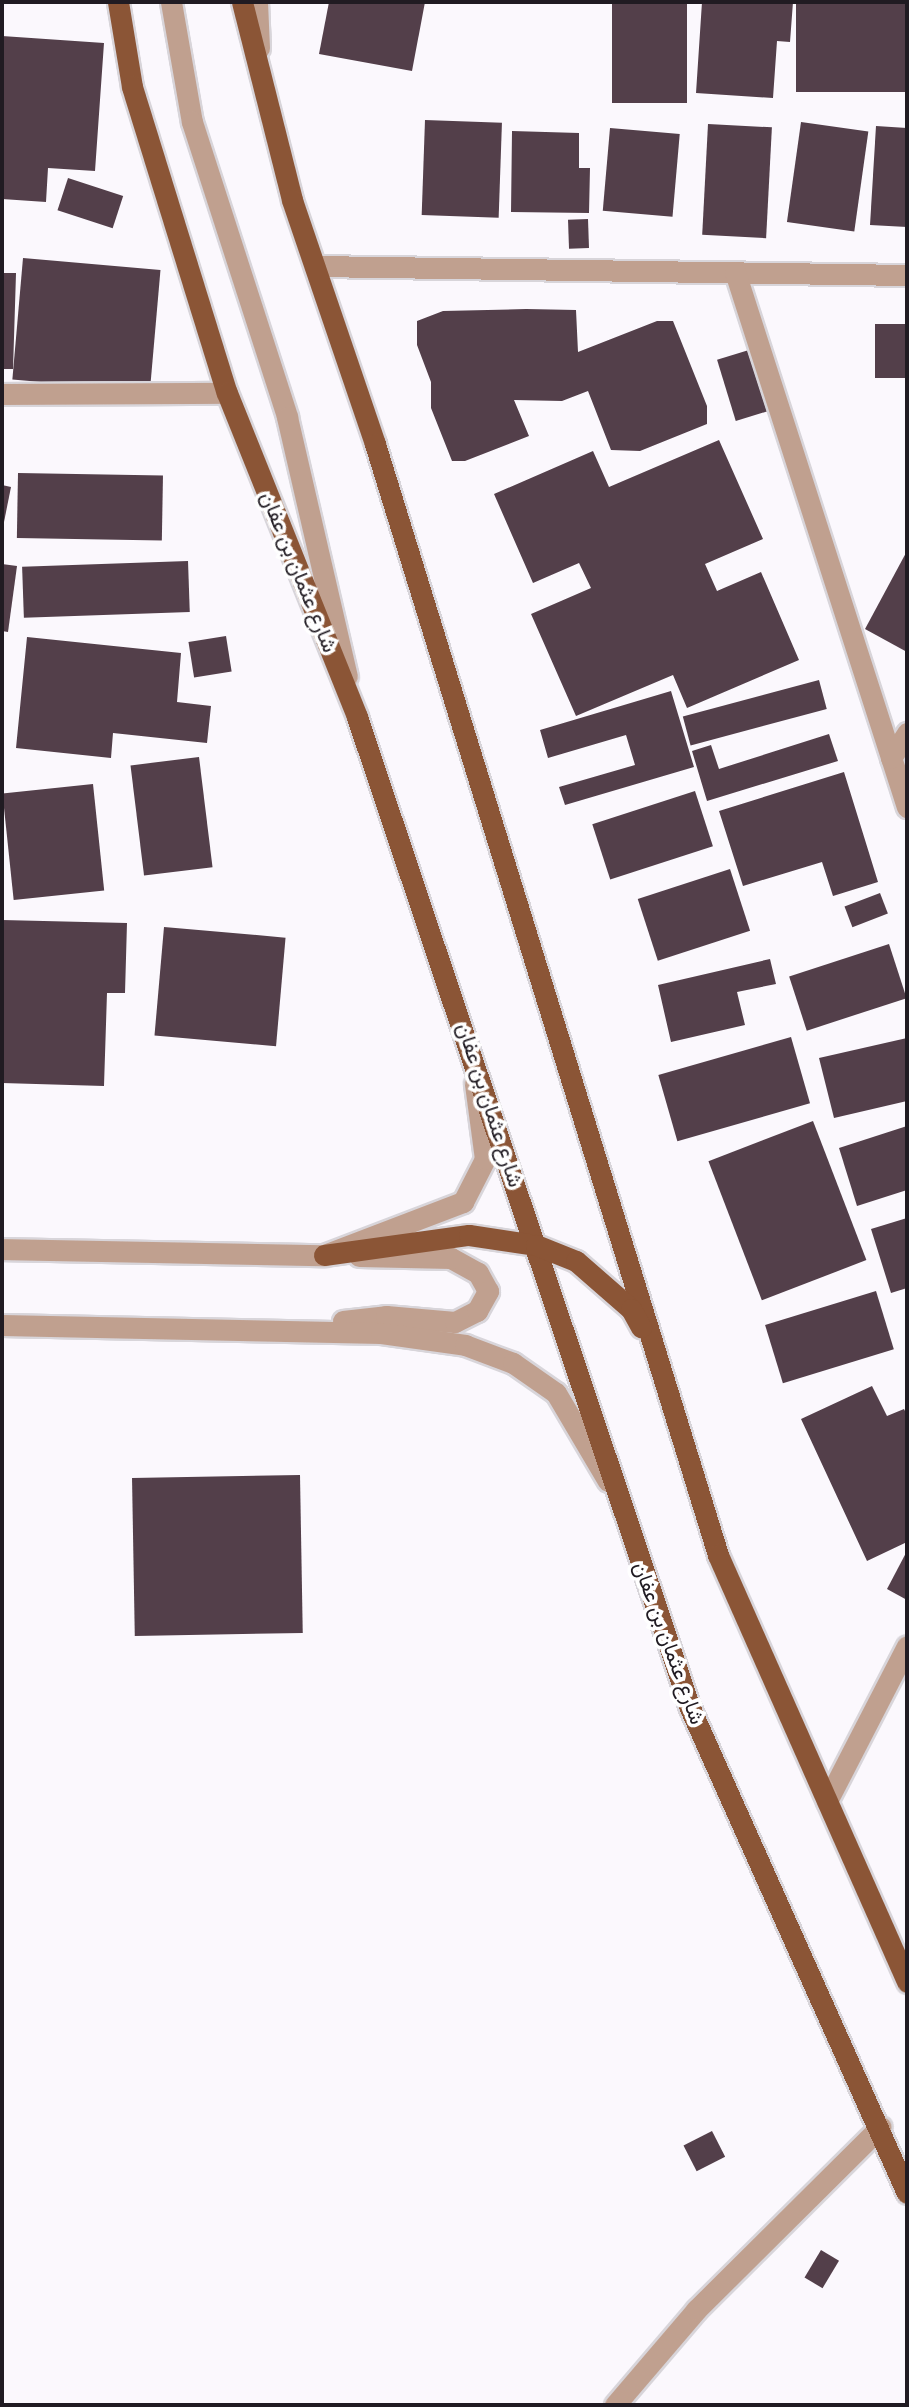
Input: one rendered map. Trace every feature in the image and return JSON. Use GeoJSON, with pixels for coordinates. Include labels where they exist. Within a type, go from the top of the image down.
{"type":"FeatureCollection","features":[{"type":"Feature","properties":{"kind":"main road","name":"شارع عثمان بن عفان"},"geometry":{"type":"LineString","coordinates":[[118,2],[132,87],[227,393],[357,717],[468,1037],[616,1492],[690,1708],[880,2127],[907,2193]]}},
{"type":"Feature","properties":{"kind":"main road"},"geometry":{"type":"LineString","coordinates":[[242,2],[261,85],[315,266],[375,444],[718,1555],[907,1982]]}},
{"type":"Feature","properties":{"kind":"main road"},"geometry":{"type":"LineString","coordinates":[[324,1255],[470,1235],[536,1245],[576,1261],[631,1309],[657,1357]]}},
{"type":"Feature","properties":{"kind":"street"},"geometry":{"type":"LineString","coordinates":[[171,2],[192,122],[287,417],[357,717]]}},
{"type":"Feature","properties":{"kind":"street"},"geometry":{"type":"LineString","coordinates":[[257,2],[261,85]]}},
{"type":"Feature","properties":{"kind":"street"},"geometry":{"type":"LineString","coordinates":[[315,266],[907,275]]}},
{"type":"Feature","properties":{"kind":"street"},"geometry":{"type":"LineString","coordinates":[[735,272],[907,807]]}},
{"type":"Feature","properties":{"kind":"street"},"geometry":{"type":"LineString","coordinates":[[2,394],[227,393]]}},
{"type":"Feature","properties":{"kind":"street"},"geometry":{"type":"LineString","coordinates":[[891,758],[907,733]]}},
{"type":"Feature","properties":{"kind":"street"},"geometry":{"type":"LineString","coordinates":[[324,1255],[463,1202],[485,1159],[468,1037]]}},
{"type":"Feature","properties":{"kind":"street"},"geometry":{"type":"LineString","coordinates":[[2,1249],[452,1258],[478,1273],[488,1291],[477,1311],[455,1322],[386,1316],[268,1331]]}},
{"type":"Feature","properties":{"kind":"street"},"geometry":{"type":"LineString","coordinates":[[2,1325],[381,1333],[465,1345],[513,1363],[556,1393],[616,1492]]}},
{"type":"Feature","properties":{"kind":"street"},"geometry":{"type":"LineString","coordinates":[[827,1801],[907,1646]]}},
{"type":"Feature","properties":{"kind":"street"},"geometry":{"type":"LineString","coordinates":[[615,2405],[696,2310],[880,2127]]}},
{"type":"Feature","properties":{"kind":"building"},"geometry":{"type":"Polygon","coordinates":[[[329,2],[425,2],[412,71],[319,54],[329,2]]]}},
{"type":"Feature","properties":{"kind":"building"},"geometry":{"type":"Polygon","coordinates":[[[612,2],[687,2],[687,103],[612,103],[612,2]]]}},
{"type":"Feature","properties":{"kind":"building"},"geometry":{"type":"Polygon","coordinates":[[[702,2],[793,2],[790,42],[777,41],[773,98],[696,93],[702,2]]]}},
{"type":"Feature","properties":{"kind":"building"},"geometry":{"type":"Polygon","coordinates":[[[796,2],[907,2],[907,92],[796,92],[796,2]]]}},
{"type":"Feature","properties":{"kind":"building"},"geometry":{"type":"Polygon","coordinates":[[[2,36],[104,43],[95,171],[48,168],[46,202],[2,199],[2,36]]]}},
{"type":"Feature","properties":{"kind":"building"},"geometry":{"type":"Polygon","coordinates":[[[425,120],[502,123],[499,218],[422,215],[425,120]]]}},
{"type":"Feature","properties":{"kind":"building"},"geometry":{"type":"Polygon","coordinates":[[[801,122],[868,131],[854,231],[787,222],[801,122]]]}},
{"type":"Feature","properties":{"kind":"building"},"geometry":{"type":"Polygon","coordinates":[[[708,124],[772,127],[766,238],[702,235],[708,124]]]}},
{"type":"Feature","properties":{"kind":"building"},"geometry":{"type":"Polygon","coordinates":[[[876,126],[907,128],[907,227],[870,225],[876,126]]]}},
{"type":"Feature","properties":{"kind":"building"},"geometry":{"type":"Polygon","coordinates":[[[610,128],[680,134],[672,217],[603,211],[610,128]]]}},
{"type":"Feature","properties":{"kind":"building"},"geometry":{"type":"Polygon","coordinates":[[[512,131],[579,133],[579,168],[590,168],[589,213],[511,212],[512,131]]]}},
{"type":"Feature","properties":{"kind":"building"},"geometry":{"type":"Polygon","coordinates":[[[68,178],[123,196],[113,228],[57,210],[68,178]]]}},
{"type":"Feature","properties":{"kind":"building"},"geometry":{"type":"Polygon","coordinates":[[[588,219],[589,248],[569,249],[568,220],[588,219]]]}},
{"type":"Feature","properties":{"kind":"building"},"geometry":{"type":"Polygon","coordinates":[[[23,258],[160,270],[150,392],[12,380],[23,258]]]}},
{"type":"Feature","properties":{"kind":"building"},"geometry":{"type":"Polygon","coordinates":[[[2,273],[16,273],[13,369],[2,369],[2,273]]]}},
{"type":"Feature","properties":{"kind":"building"},"geometry":{"type":"Polygon","coordinates":[[[576,310],[578,352],[657,321],[673,321],[707,406],[707,424],[640,451],[611,450],[588,391],[562,401],[514,400],[529,436],[465,461],[452,461],[431,408],[431,382],[417,345],[417,321],[443,311],[576,310]]]}},
{"type":"Feature","properties":{"kind":"building"},"geometry":{"type":"Polygon","coordinates":[[[875,324],[907,324],[907,378],[875,378],[875,324]]]}},
{"type":"Feature","properties":{"kind":"building"},"geometry":{"type":"Polygon","coordinates":[[[762,346],[781,407],[736,421],[717,360],[762,346]]]}},
{"type":"Feature","properties":{"kind":"building"},"geometry":{"type":"Polygon","coordinates":[[[719,440],[763,539],[705,564],[717,591],[761,572],[799,660],[687,708],[673,675],[576,716],[531,614],[591,588],[579,563],[533,583],[494,494],[593,451],[609,487],[719,440]]]}},
{"type":"Feature","properties":{"kind":"building"},"geometry":{"type":"Polygon","coordinates":[[[18,473],[163,476],[162,541],[17,538],[18,473]]]}},
{"type":"Feature","properties":{"kind":"building"},"geometry":{"type":"Polygon","coordinates":[[[2,485],[11,487],[3,527],[2,527],[2,485]]]}},
{"type":"Feature","properties":{"kind":"building"},"geometry":{"type":"Polygon","coordinates":[[[907,551],[907,652],[865,629],[907,551]]]}},
{"type":"Feature","properties":{"kind":"building"},"geometry":{"type":"Polygon","coordinates":[[[188,561],[190,612],[24,618],[22,567],[188,561]]]}},
{"type":"Feature","properties":{"kind":"building"},"geometry":{"type":"Polygon","coordinates":[[[2,564],[17,566],[8,632],[2,631],[2,564]]]}},
{"type":"Feature","properties":{"kind":"building"},"geometry":{"type":"Polygon","coordinates":[[[226,636],[232,672],[194,678],[188,642],[226,636]]]}},
{"type":"Feature","properties":{"kind":"building"},"geometry":{"type":"Polygon","coordinates":[[[27,637],[181,653],[177,702],[211,706],[207,743],[113,733],[111,758],[16,748],[27,637]]]}},
{"type":"Feature","properties":{"kind":"building"},"geometry":{"type":"Polygon","coordinates":[[[819,680],[827,709],[691,745],[683,716],[819,680]]]}},
{"type":"Feature","properties":{"kind":"building"},"geometry":{"type":"Polygon","coordinates":[[[671,691],[694,767],[565,805],[559,787],[635,765],[626,735],[548,758],[540,730],[671,691]]]}},
{"type":"Feature","properties":{"kind":"building"},"geometry":{"type":"Polygon","coordinates":[[[829,734],[838,761],[707,801],[692,751],[711,745],[719,769],[829,734]]]}},
{"type":"Feature","properties":{"kind":"building"},"geometry":{"type":"Polygon","coordinates":[[[199,757],[213,867],[144,876],[131,765],[199,757]]]}},
{"type":"Feature","properties":{"kind":"building"},"geometry":{"type":"Polygon","coordinates":[[[844,772],[878,882],[833,896],[822,862],[743,886],[719,811],[844,772]]]}},
{"type":"Feature","properties":{"kind":"building"},"geometry":{"type":"Polygon","coordinates":[[[93,784],[104,890],[14,900],[2,794],[93,784]]]}},
{"type":"Feature","properties":{"kind":"building"},"geometry":{"type":"Polygon","coordinates":[[[695,791],[713,846],[610,880],[592,824],[695,791]]]}},
{"type":"Feature","properties":{"kind":"building"},"geometry":{"type":"Polygon","coordinates":[[[730,869],[750,931],[658,961],[638,899],[730,869]]]}},
{"type":"Feature","properties":{"kind":"building"},"geometry":{"type":"Polygon","coordinates":[[[880,893],[888,914],[852,927],[845,907],[880,893]]]}},
{"type":"Feature","properties":{"kind":"building"},"geometry":{"type":"Polygon","coordinates":[[[2,920],[127,923],[125,993],[107,993],[104,1086],[2,1083],[2,920]]]}},
{"type":"Feature","properties":{"kind":"building"},"geometry":{"type":"Polygon","coordinates":[[[164,927],[286,938],[276,1046],[155,1036],[164,927]]]}},
{"type":"Feature","properties":{"kind":"building"},"geometry":{"type":"Polygon","coordinates":[[[889,944],[907,998],[807,1031],[789,976],[889,944]]]}},
{"type":"Feature","properties":{"kind":"building"},"geometry":{"type":"Polygon","coordinates":[[[770,959],[776,984],[737,992],[745,1025],[671,1042],[658,985],[770,959]]]}},
{"type":"Feature","properties":{"kind":"building"},"geometry":{"type":"Polygon","coordinates":[[[791,1037],[810,1103],[677,1141],[658,1075],[791,1037]]]}},
{"type":"Feature","properties":{"kind":"building"},"geometry":{"type":"Polygon","coordinates":[[[907,1038],[907,1101],[834,1118],[819,1058],[907,1038]]]}},
{"type":"Feature","properties":{"kind":"building"},"geometry":{"type":"Polygon","coordinates":[[[813,1121],[866,1260],[762,1300],[708,1161],[813,1121]]]}},
{"type":"Feature","properties":{"kind":"building"},"geometry":{"type":"Polygon","coordinates":[[[907,1126],[907,1190],[857,1206],[839,1148],[907,1126]]]}},
{"type":"Feature","properties":{"kind":"building"},"geometry":{"type":"Polygon","coordinates":[[[907,1218],[907,1288],[891,1293],[871,1229],[907,1218]]]}},
{"type":"Feature","properties":{"kind":"building"},"geometry":{"type":"Polygon","coordinates":[[[876,1291],[894,1349],[783,1383],[765,1325],[876,1291]]]}},
{"type":"Feature","properties":{"kind":"building"},"geometry":{"type":"Polygon","coordinates":[[[872,1386],[887,1416],[904,1409],[907,1415],[907,1542],[867,1561],[801,1419],[872,1386]]]}},
{"type":"Feature","properties":{"kind":"building"},"geometry":{"type":"Polygon","coordinates":[[[300,1475],[303,1633],[135,1636],[132,1478],[300,1475]]]}},
{"type":"Feature","properties":{"kind":"building"},"geometry":{"type":"Polygon","coordinates":[[[907,1551],[907,1600],[887,1589],[907,1551]]]}},
{"type":"Feature","properties":{"kind":"building"},"geometry":{"type":"Polygon","coordinates":[[[712,2131],[725,2157],[697,2171],[683,2146],[712,2131]]]}},
{"type":"Feature","properties":{"kind":"building"},"geometry":{"type":"Polygon","coordinates":[[[821,2250],[839,2261],[823,2288],[805,2277],[821,2250]]]}}]}
